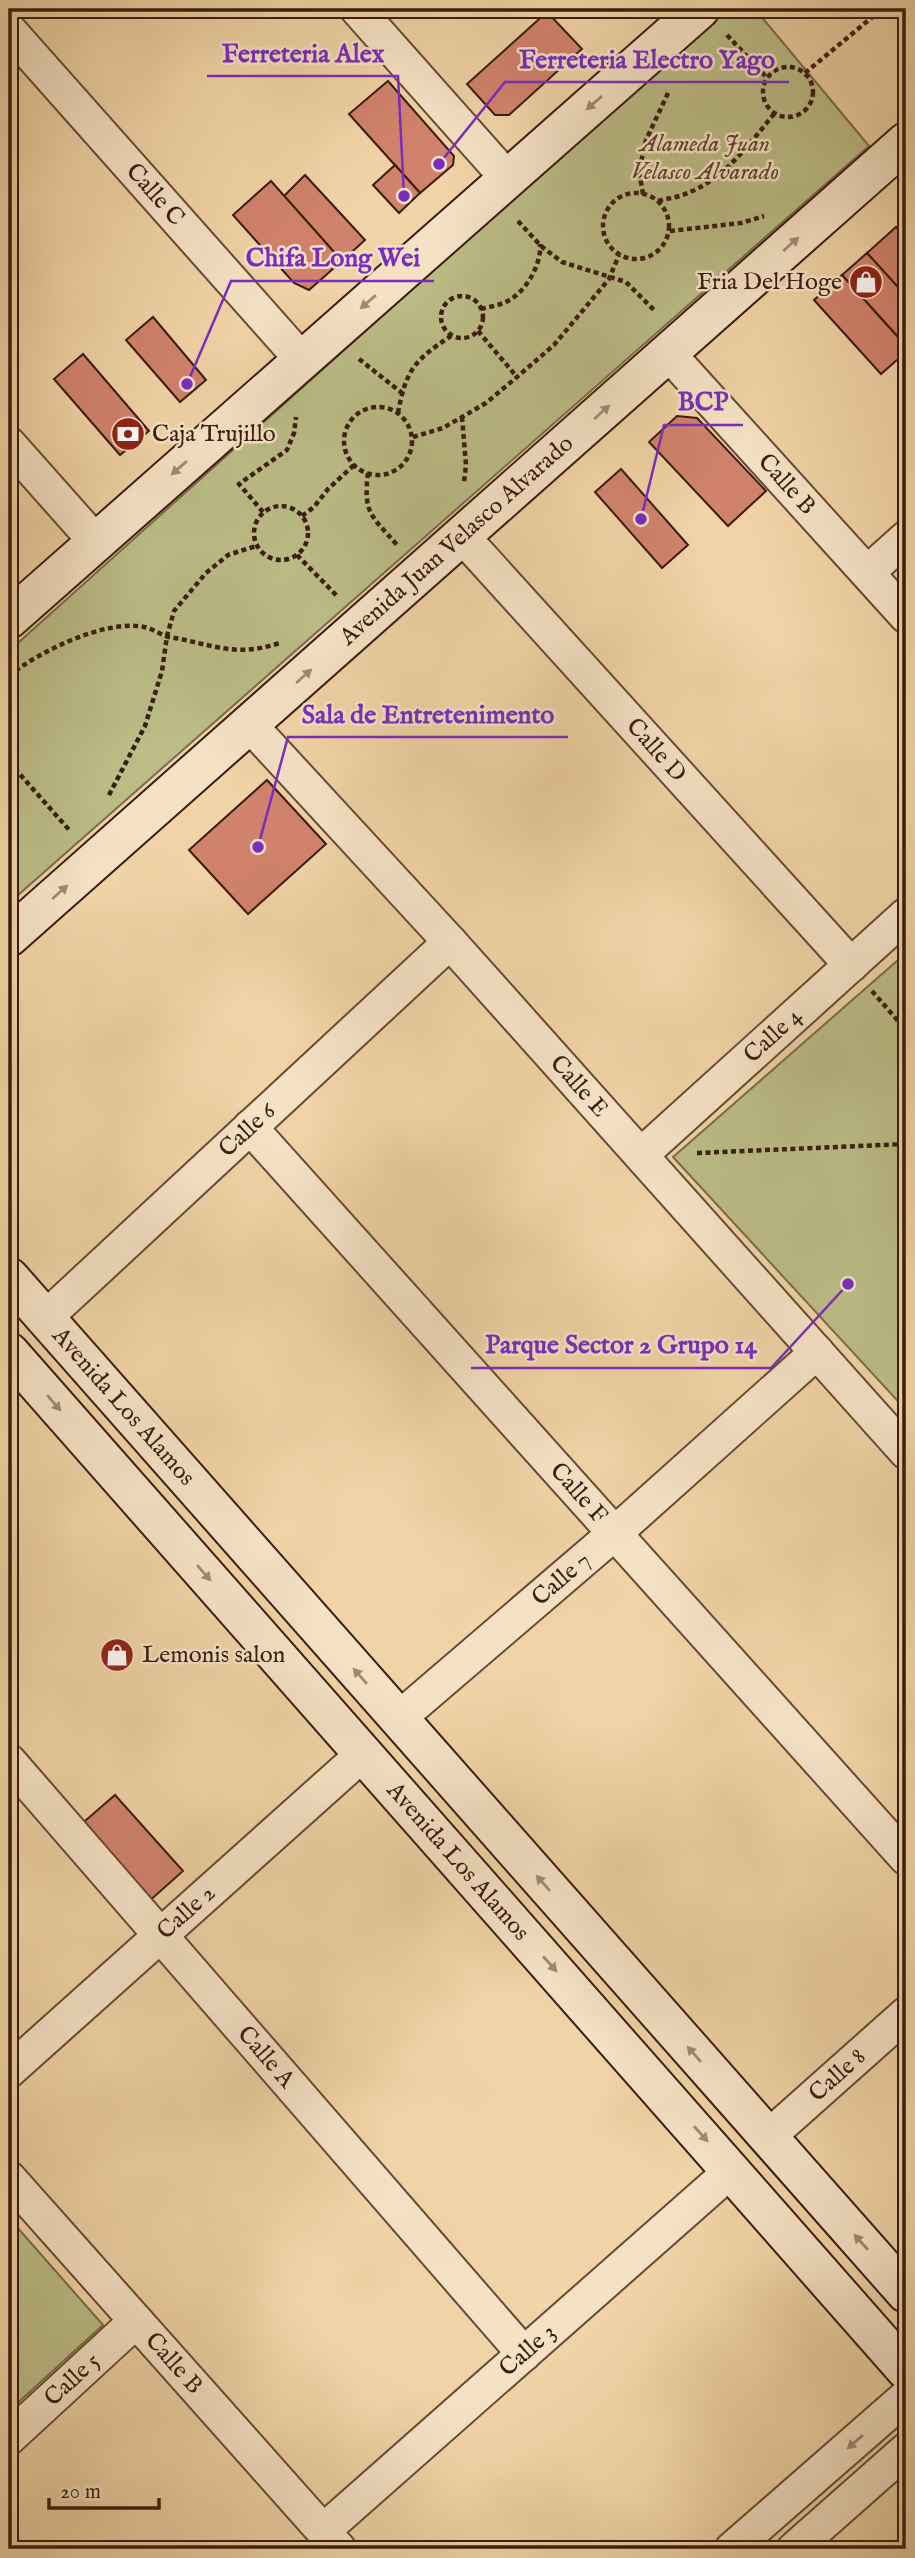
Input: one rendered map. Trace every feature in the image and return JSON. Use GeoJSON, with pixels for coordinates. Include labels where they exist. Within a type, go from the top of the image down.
{"type":"FeatureCollection","features":[{"type":"Feature","properties":{"kind":"street"},"geometry":{"type":"LineString","coordinates":[[357,9],[503,183]]}},
{"type":"Feature","properties":{"kind":"street"},"geometry":{"type":"LineString","coordinates":[[9,619],[503,183],[710,18]]}},
{"type":"Feature","properties":{"kind":"street","name":"Calle C"},"geometry":{"type":"LineString","coordinates":[[9,30],[302,360]]}},
{"type":"Feature","properties":{"kind":"street","name":"Avenida Juan Velasco Alvarado"},"geometry":{"type":"LineString","coordinates":[[9,937],[906,142]]}},
{"type":"Feature","properties":{"kind":"street","name":"Calle B"},"geometry":{"type":"LineString","coordinates":[[674,347],[906,615]]}},
{"type":"Feature","properties":{"kind":"street"},"geometry":{"type":"LineString","coordinates":[[9,444],[96,541]]}},
{"type":"Feature","properties":{"kind":"street","name":"Calle D"},"geometry":{"type":"LineString","coordinates":[[462,536],[850,965]]}},
{"type":"Feature","properties":{"kind":"street"},"geometry":{"type":"LineString","coordinates":[[868,572],[906,538]]}},
{"type":"Feature","properties":{"kind":"street","name":"Calle E"},"geometry":{"type":"LineString","coordinates":[[249,724],[450,942],[906,1452]]}},
{"type":"Feature","properties":{"kind":"street","name":"Calle 4"},"geometry":{"type":"LineString","coordinates":[[641,1156],[906,915]]}},
{"type":"Feature","properties":{"kind":"street","name":"Calle 6"},"geometry":{"type":"LineString","coordinates":[[45,1318],[450,942]]}},
{"type":"Feature","properties":{"kind":"street","name":"Calle F"},"geometry":{"type":"LineString","coordinates":[[250,1127],[906,1858]]}},
{"type":"Feature","properties":{"kind":"street","name":"Avenida Los Alamos"},"geometry":{"type":"LineString","coordinates":[[9,1277],[906,2293]]}},
{"type":"Feature","properties":{"kind":"street","name":"Avenida Los Alamos"},"geometry":{"type":"LineString","coordinates":[[9,1352],[906,2370]]}},
{"type":"Feature","properties":{"kind":"street","name":"Calle 7"},"geometry":{"type":"LineString","coordinates":[[398,1719],[615,1533],[817,1352]]}},
{"type":"Feature","properties":{"kind":"street","name":"Calle 2"},"geometry":{"type":"LineString","coordinates":[[9,2071],[363,1754]]}},
{"type":"Feature","properties":{"kind":"street","name":"Calle A"},"geometry":{"type":"LineString","coordinates":[[9,1761],[524,2354]]}},
{"type":"Feature","properties":{"kind":"street","name":"Calle 8"},"geometry":{"type":"LineString","coordinates":[[768,2137],[906,2014]]}},
{"type":"Feature","properties":{"kind":"street","name":"Calle 3"},"geometry":{"type":"LineString","coordinates":[[331,2540],[524,2354],[732,2170]]}},
{"type":"Feature","properties":{"kind":"street","name":"Calle B"},"geometry":{"type":"LineString","coordinates":[[9,2178],[331,2540]]}},
{"type":"Feature","properties":{"kind":"street","name":"Calle 5"},"geometry":{"type":"LineString","coordinates":[[9,2438],[136,2321]]}},
{"type":"Feature","properties":{"kind":"street"},"geometry":{"type":"LineString","coordinates":[[732,2549],[906,2397]]}},
{"type":"Feature","properties":{"kind":"street"},"geometry":{"type":"LineString","coordinates":[[794,2549],[906,2450]]}},
{"type":"Feature","properties":{"kind":"path"},"geometry":{"type":"LineString","coordinates":[[805,73],[882,9]]}},
{"type":"Feature","properties":{"kind":"path"},"geometry":{"type":"LineString","coordinates":[[899,9],[906,18]]}},
{"type":"Feature","properties":{"kind":"path"},"geometry":{"type":"LineString","coordinates":[[710,18],[767,78]]}},
{"type":"Feature","properties":{"kind":"path"},"geometry":{"type":"LineString","coordinates":[[788,67],[805,73],[813,89],[810,105],[797,116],[781,117],[774,114],[764,101],[763,86],[767,78],[772,72],[788,67]]}},
{"type":"Feature","properties":{"kind":"path"},"geometry":{"type":"LineString","coordinates":[[643,194],[639,170],[646,140],[670,88]]}},
{"type":"Feature","properties":{"kind":"path"},"geometry":{"type":"LineString","coordinates":[[658,201],[691,192],[720,174],[774,114]]}},
{"type":"Feature","properties":{"kind":"path"},"geometry":{"type":"LineString","coordinates":[[503,183],[521,226],[562,262],[609,279],[626,282],[640,295],[674,347]]}},
{"type":"Feature","properties":{"kind":"path"},"geometry":{"type":"LineString","coordinates":[[643,194],[658,201],[669,220],[667,241],[651,257],[629,259],[619,255],[606,241],[603,223],[605,214],[616,199],[625,195],[643,194]]}},
{"type":"Feature","properties":{"kind":"path"},"geometry":{"type":"LineString","coordinates":[[481,309],[506,303],[521,289],[534,271],[540,244]]}},
{"type":"Feature","properties":{"kind":"path"},"geometry":{"type":"LineString","coordinates":[[413,438],[443,428],[486,403],[554,345],[609,279],[619,255]]}},
{"type":"Feature","properties":{"kind":"path"},"geometry":{"type":"LineString","coordinates":[[453,297],[473,298],[481,309],[483,320],[478,331],[466,338],[451,336],[446,332],[440,320],[440,313],[447,302],[453,297]]}},
{"type":"Feature","properties":{"kind":"path"},"geometry":{"type":"LineString","coordinates":[[478,331],[517,377]]}},
{"type":"Feature","properties":{"kind":"path"},"geometry":{"type":"LineString","coordinates":[[398,413],[402,393],[412,369],[423,355],[451,336]]}},
{"type":"Feature","properties":{"kind":"path"},"geometry":{"type":"LineString","coordinates":[[352,354],[402,393]]}},
{"type":"Feature","properties":{"kind":"path"},"geometry":{"type":"LineString","coordinates":[[377,406],[398,413],[411,428],[413,438],[410,455],[399,468],[383,475],[354,465],[347,455],[345,433],[356,414],[377,406]]}},
{"type":"Feature","properties":{"kind":"path"},"geometry":{"type":"LineString","coordinates":[[263,512],[239,484],[287,450],[294,432],[297,411]]}},
{"type":"Feature","properties":{"kind":"path"},"geometry":{"type":"LineString","coordinates":[[462,417],[466,465],[464,485]]}},
{"type":"Feature","properties":{"kind":"path"},"geometry":{"type":"LineString","coordinates":[[302,516],[354,465]]}},
{"type":"Feature","properties":{"kind":"path"},"geometry":{"type":"LineString","coordinates":[[368,472],[364,499],[373,518],[401,550]]}},
{"type":"Feature","properties":{"kind":"path"},"geometry":{"type":"LineString","coordinates":[[279,505],[288,506],[302,516],[309,532],[303,549],[297,555],[279,560],[262,553],[257,546],[254,528],[263,512],[279,505]]}},
{"type":"Feature","properties":{"kind":"path"},"geometry":{"type":"LineString","coordinates":[[107,799],[145,726],[162,671],[174,611],[206,573],[228,555],[257,546]]}},
{"type":"Feature","properties":{"kind":"path"},"geometry":{"type":"LineString","coordinates":[[297,555],[344,603]]}},
{"type":"Feature","properties":{"kind":"path"},"geometry":{"type":"LineString","coordinates":[[9,676],[78,636],[110,627],[144,627],[214,648],[253,650],[284,642]]}},
{"type":"Feature","properties":{"kind":"path"},"geometry":{"type":"LineString","coordinates":[[9,762],[74,836],[82,827]]}},
{"type":"Feature","properties":{"kind":"path"},"geometry":{"type":"LineString","coordinates":[[850,965],[906,1030]]}},
{"type":"Feature","properties":{"kind":"path"},"geometry":{"type":"LineString","coordinates":[[641,1156],[906,1144]]}},
{"type":"Feature","properties":{"kind":"green space","name":"Alameda Juan Velasco Alvarado"},"geometry":{"type":"Polygon","coordinates":[[[724,9],[755,9],[869,146],[9,903],[9,651],[724,9]]]}},
{"type":"Feature","properties":{"kind":"green space"},"geometry":{"type":"Polygon","coordinates":[[[906,953],[906,1410],[673,1157],[906,953]]]}},
{"type":"Feature","properties":{"kind":"green space"},"geometry":{"type":"Polygon","coordinates":[[[9,2218],[103,2325],[9,2411],[9,2218]]]}},
{"type":"Feature","properties":{"kind":"building"},"geometry":{"type":"Polygon","coordinates":[[[547,12],[582,49],[509,115],[495,115],[467,84],[547,12]]]}},
{"type":"Feature","properties":{"kind":"building"},"geometry":{"type":"Polygon","coordinates":[[[388,81],[454,156],[453,165],[420,193],[349,114],[388,81]]]}},
{"type":"Feature","properties":{"kind":"building"},"geometry":{"type":"Polygon","coordinates":[[[395,165],[420,193],[399,213],[373,185],[395,165]]]}},
{"type":"Feature","properties":{"kind":"building"},"geometry":{"type":"Polygon","coordinates":[[[305,175],[365,240],[342,261],[284,196],[305,175]]]}},
{"type":"Feature","properties":{"kind":"building"},"geometry":{"type":"Polygon","coordinates":[[[271,181],[342,261],[309,290],[294,283],[233,215],[271,181]]]}},
{"type":"Feature","properties":{"kind":"building"},"geometry":{"type":"Polygon","coordinates":[[[896,227],[906,238],[906,296],[867,253],[896,227]]]}},
{"type":"Feature","properties":{"kind":"building"},"geometry":{"type":"Polygon","coordinates":[[[867,253],[906,296],[906,346],[842,275],[867,253]]]}},
{"type":"Feature","properties":{"kind":"building"},"geometry":{"type":"Polygon","coordinates":[[[842,275],[906,346],[906,352],[881,374],[814,300],[842,275]]]}},
{"type":"Feature","properties":{"kind":"building"},"geometry":{"type":"Polygon","coordinates":[[[153,317],[206,380],[180,402],[126,340],[153,317]]]}},
{"type":"Feature","properties":{"kind":"building"},"geometry":{"type":"Polygon","coordinates":[[[83,354],[149,431],[120,455],[54,379],[83,354]]]}},
{"type":"Feature","properties":{"kind":"building"},"geometry":{"type":"Polygon","coordinates":[[[677,416],[697,418],[766,491],[728,526],[649,442],[677,416]]]}},
{"type":"Feature","properties":{"kind":"building"},"geometry":{"type":"Polygon","coordinates":[[[621,469],[688,545],[662,568],[595,492],[621,469]]]}},
{"type":"Feature","properties":{"kind":"building"},"geometry":{"type":"Polygon","coordinates":[[[267,780],[326,844],[248,914],[189,850],[267,780]]]}},
{"type":"Feature","properties":{"kind":"building"},"geometry":{"type":"Polygon","coordinates":[[[115,1795],[183,1871],[147,1903],[78,1827],[115,1795]]]}},
{"type":"Feature","properties":{"kind":"place","name":"Ferreteria Electro Yago"},"geometry":{"type":"Point","coordinates":[439,164]}},
{"type":"Feature","properties":{"kind":"place","name":"Ferreteria Alex"},"geometry":{"type":"Point","coordinates":[404,196]}},
{"type":"Feature","properties":{"kind":"place","name":"Fria Del Hoge"},"geometry":{"type":"Point","coordinates":[866,282]}},
{"type":"Feature","properties":{"kind":"place","name":"Chifa Long Wei"},"geometry":{"type":"Point","coordinates":[187,384]}},
{"type":"Feature","properties":{"kind":"place","name":"Caja Trujillo"},"geometry":{"type":"Point","coordinates":[128,434]}},
{"type":"Feature","properties":{"kind":"place","name":"BCP"},"geometry":{"type":"Point","coordinates":[641,519]}},
{"type":"Feature","properties":{"kind":"place","name":"Sala de Entretenimento"},"geometry":{"type":"Point","coordinates":[258,847]}},
{"type":"Feature","properties":{"kind":"place","name":"Parque Sector 2 Grupo 14"},"geometry":{"type":"Point","coordinates":[848,1284]}},
{"type":"Feature","properties":{"kind":"place","name":"Lemonis salon"},"geometry":{"type":"Point","coordinates":[117,1655]}}]}
